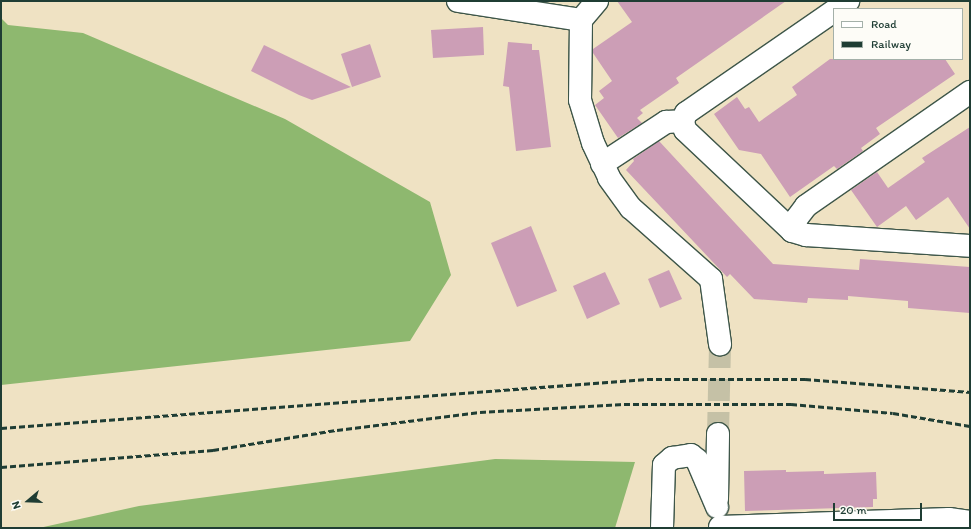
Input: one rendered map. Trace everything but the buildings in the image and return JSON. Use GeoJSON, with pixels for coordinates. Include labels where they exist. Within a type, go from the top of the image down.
{"type":"FeatureCollection","features":[{"type":"Feature","properties":{"kind":"street"},"geometry":{"type":"LineString","coordinates":[[458,1],[584,10],[597,1]]}},
{"type":"Feature","properties":{"kind":"street"},"geometry":{"type":"LineString","coordinates":[[838,8],[848,1]]}},
{"type":"Feature","properties":{"kind":"street"},"geometry":{"type":"LineString","coordinates":[[584,10],[580,100],[593,143],[609,178],[631,208],[711,279],[720,344]]}},
{"type":"Feature","properties":{"kind":"street"},"geometry":{"type":"LineString","coordinates":[[833,12],[686,113],[683,121],[685,130],[792,231],[806,235],[970,246]]}},
{"type":"Feature","properties":{"kind":"street"},"geometry":{"type":"LineString","coordinates":[[792,231],[797,218],[806,206],[970,92]]}},
{"type":"Feature","properties":{"kind":"street"},"geometry":{"type":"LineString","coordinates":[[602,164],[666,122],[683,121]]}},
{"type":"Feature","properties":{"kind":"street"},"geometry":{"type":"LineString","coordinates":[[718,434],[719,521]]}},
{"type":"Feature","properties":{"kind":"street"},"geometry":{"type":"LineString","coordinates":[[662,528],[664,465],[672,458],[691,455],[697,460],[719,521]]}},
{"type":"Feature","properties":{"kind":"street"},"geometry":{"type":"LineString","coordinates":[[719,521],[949,518],[970,522]]}},
{"type":"Feature","properties":{"kind":"green space"},"geometry":{"type":"Polygon","coordinates":[[[1,18],[8,25],[83,33],[285,119],[430,202],[451,275],[410,341],[1,385],[1,18]]]}},
{"type":"Feature","properties":{"kind":"green space"},"geometry":{"type":"Polygon","coordinates":[[[495,459],[635,462],[615,528],[39,528],[139,506],[495,459]]]}},
{"type":"Feature","properties":{"kind":"tunnel"},"geometry":{"type":"LineString","coordinates":[[718,434],[720,344]]}},
{"type":"Feature","properties":{"kind":"railway"},"geometry":{"type":"LineString","coordinates":[[1,428],[647,379],[805,379],[970,392]]}},
{"type":"Feature","properties":{"kind":"railway"},"geometry":{"type":"LineString","coordinates":[[1,467],[213,450],[337,430],[480,412],[624,404],[791,404],[893,413],[970,426]]}}]}
